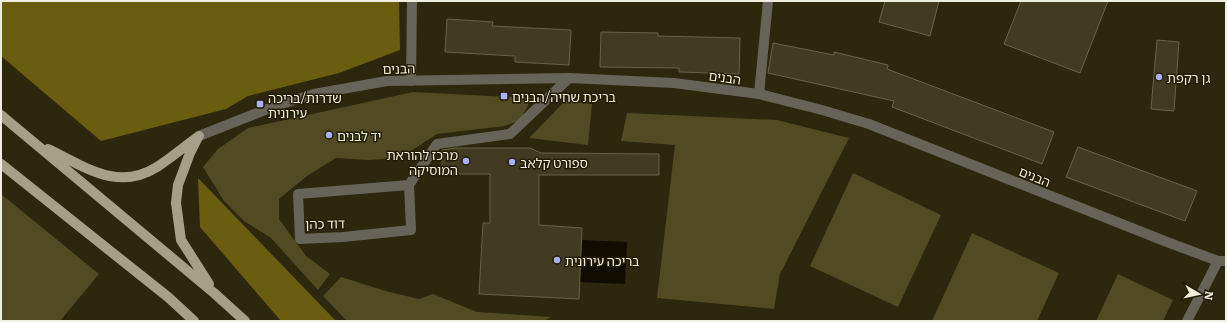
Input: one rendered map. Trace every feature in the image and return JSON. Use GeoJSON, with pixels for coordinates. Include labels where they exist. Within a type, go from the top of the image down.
{"type":"FeatureCollection","features":[{"type":"Feature","properties":{"kind":"main road"},"geometry":{"type":"LineString","coordinates":[[1,115],[214,293],[244,321]]}},
{"type":"Feature","properties":{"kind":"main road"},"geometry":{"type":"LineString","coordinates":[[34,142],[99,174],[119,178],[138,176],[156,167],[199,136]]}},
{"type":"Feature","properties":{"kind":"main road"},"geometry":{"type":"LineString","coordinates":[[199,136],[190,153],[178,185],[176,203],[181,240],[214,293]]}},
{"type":"Feature","properties":{"kind":"main road"},"geometry":{"type":"LineString","coordinates":[[1,164],[168,297],[194,321]]}},
{"type":"Feature","properties":{"kind":"street"},"geometry":{"type":"LineString","coordinates":[[411,81],[412,1]]}},
{"type":"Feature","properties":{"kind":"street"},"geometry":{"type":"LineString","coordinates":[[759,94],[768,1]]}},
{"type":"Feature","properties":{"kind":"street"},"geometry":{"type":"LineString","coordinates":[[409,185],[437,144],[510,134],[569,78]]}},
{"type":"Feature","properties":{"kind":"street","name":"הבנים"},"geometry":{"type":"LineString","coordinates":[[199,136],[275,106],[314,94],[387,81],[569,78],[674,83],[759,94],[869,124],[1167,242],[1222,261]]}},
{"type":"Feature","properties":{"kind":"street","name":"דוד כהן"},"geometry":{"type":"LineString","coordinates":[[409,185],[411,230],[343,237],[300,239],[298,194],[409,185]]}},
{"type":"Feature","properties":{"kind":"street"},"geometry":{"type":"LineString","coordinates":[[1187,321],[1222,261]]}},
{"type":"Feature","properties":{"kind":"shaded area"},"geometry":{"type":"Polygon","coordinates":[[[1,1],[399,1],[400,50],[339,73],[248,96],[226,109],[101,141],[1,56],[1,1]]]}},
{"type":"Feature","properties":{"kind":"shaded area"},"geometry":{"type":"Polygon","coordinates":[[[413,92],[532,98],[520,120],[505,126],[437,134],[400,158],[368,160],[336,158],[307,176],[279,199],[279,219],[306,256],[330,274],[318,290],[271,238],[244,221],[224,201],[203,167],[218,149],[248,128],[413,92]]]}},
{"type":"Feature","properties":{"kind":"shaded area"},"geometry":{"type":"Polygon","coordinates":[[[565,101],[592,104],[588,145],[529,138],[565,101]]]}},
{"type":"Feature","properties":{"kind":"shaded area"},"geometry":{"type":"Polygon","coordinates":[[[627,113],[777,120],[849,138],[780,274],[774,309],[657,298],[675,145],[621,141],[627,113]]]}},
{"type":"Feature","properties":{"kind":"shaded area"},"geometry":{"type":"Polygon","coordinates":[[[853,173],[941,215],[898,307],[810,266],[853,173]]]}},
{"type":"Feature","properties":{"kind":"shaded area"},"geometry":{"type":"Polygon","coordinates":[[[198,178],[336,321],[281,321],[200,227],[198,178]]]}},
{"type":"Feature","properties":{"kind":"shaded area"},"geometry":{"type":"Polygon","coordinates":[[[1,194],[99,274],[60,321],[1,321],[1,194]]]}},
{"type":"Feature","properties":{"kind":"shaded area"},"geometry":{"type":"Polygon","coordinates":[[[972,233],[1059,273],[1037,321],[932,321],[972,233]]]}},
{"type":"Feature","properties":{"kind":"shaded area","name":"בריכה עירונית"},"geometry":{"type":"Polygon","coordinates":[[[489,236],[627,242],[625,284],[487,278],[489,236]]]}},
{"type":"Feature","properties":{"kind":"shaded area"},"geometry":{"type":"Polygon","coordinates":[[[1118,274],[1173,300],[1163,321],[1096,321],[1118,274]]]}},
{"type":"Feature","properties":{"kind":"shaded area"},"geometry":{"type":"Polygon","coordinates":[[[341,277],[389,292],[419,299],[433,294],[477,312],[551,317],[544,321],[347,321],[323,296],[341,277]]]}},
{"type":"Feature","properties":{"kind":"building"},"geometry":{"type":"Polygon","coordinates":[[[885,1],[939,1],[930,36],[879,22],[885,1]]]}},
{"type":"Feature","properties":{"kind":"building"},"geometry":{"type":"Polygon","coordinates":[[[1021,1],[1108,1],[1080,73],[1004,44],[1021,1]]]}},
{"type":"Feature","properties":{"kind":"building"},"geometry":{"type":"Polygon","coordinates":[[[447,19],[493,22],[492,26],[571,30],[569,65],[515,62],[515,56],[445,52],[447,19]]]}},
{"type":"Feature","properties":{"kind":"building"},"geometry":{"type":"Polygon","coordinates":[[[601,32],[658,33],[658,36],[740,38],[739,74],[679,72],[679,68],[600,67],[601,32]]]}},
{"type":"Feature","properties":{"kind":"building"},"geometry":{"type":"Polygon","coordinates":[[[1157,40],[1179,42],[1174,111],[1151,109],[1157,40]]]}},
{"type":"Feature","properties":{"kind":"building"},"geometry":{"type":"Polygon","coordinates":[[[773,43],[834,55],[834,52],[888,65],[887,69],[1054,132],[1042,164],[892,107],[894,101],[768,73],[773,43]]]}},
{"type":"Feature","properties":{"kind":"building"},"geometry":{"type":"Polygon","coordinates":[[[1078,147],[1197,191],[1185,221],[1066,177],[1078,147]]]}},
{"type":"Feature","properties":{"kind":"building"},"geometry":{"type":"Polygon","coordinates":[[[455,148],[530,148],[541,153],[659,154],[659,175],[539,175],[539,225],[582,228],[579,299],[479,294],[483,223],[490,223],[490,174],[442,174],[442,150],[455,148]]]}},
{"type":"Feature","properties":{"kind":"place","name":"גן רקפת"},"geometry":{"type":"Point","coordinates":[1159,77]}},
{"type":"Feature","properties":{"kind":"place","name":"בריכת שחיה/הבנים"},"geometry":{"type":"Point","coordinates":[504,96]}},
{"type":"Feature","properties":{"kind":"place","name":"שדרות/בריכה עירונית"},"geometry":{"type":"Point","coordinates":[260,104]}},
{"type":"Feature","properties":{"kind":"place","name":"יד לבנים"},"geometry":{"type":"Point","coordinates":[329,135]}},
{"type":"Feature","properties":{"kind":"place","name":"מרכז להוראת המוסיקה"},"geometry":{"type":"Point","coordinates":[466,161]}},
{"type":"Feature","properties":{"kind":"place","name":"ספורט קלאב"},"geometry":{"type":"Point","coordinates":[512,162]}},
{"type":"Feature","properties":{"kind":"place","name":"בריכה עירונית"},"geometry":{"type":"Point","coordinates":[557,260]}}]}
